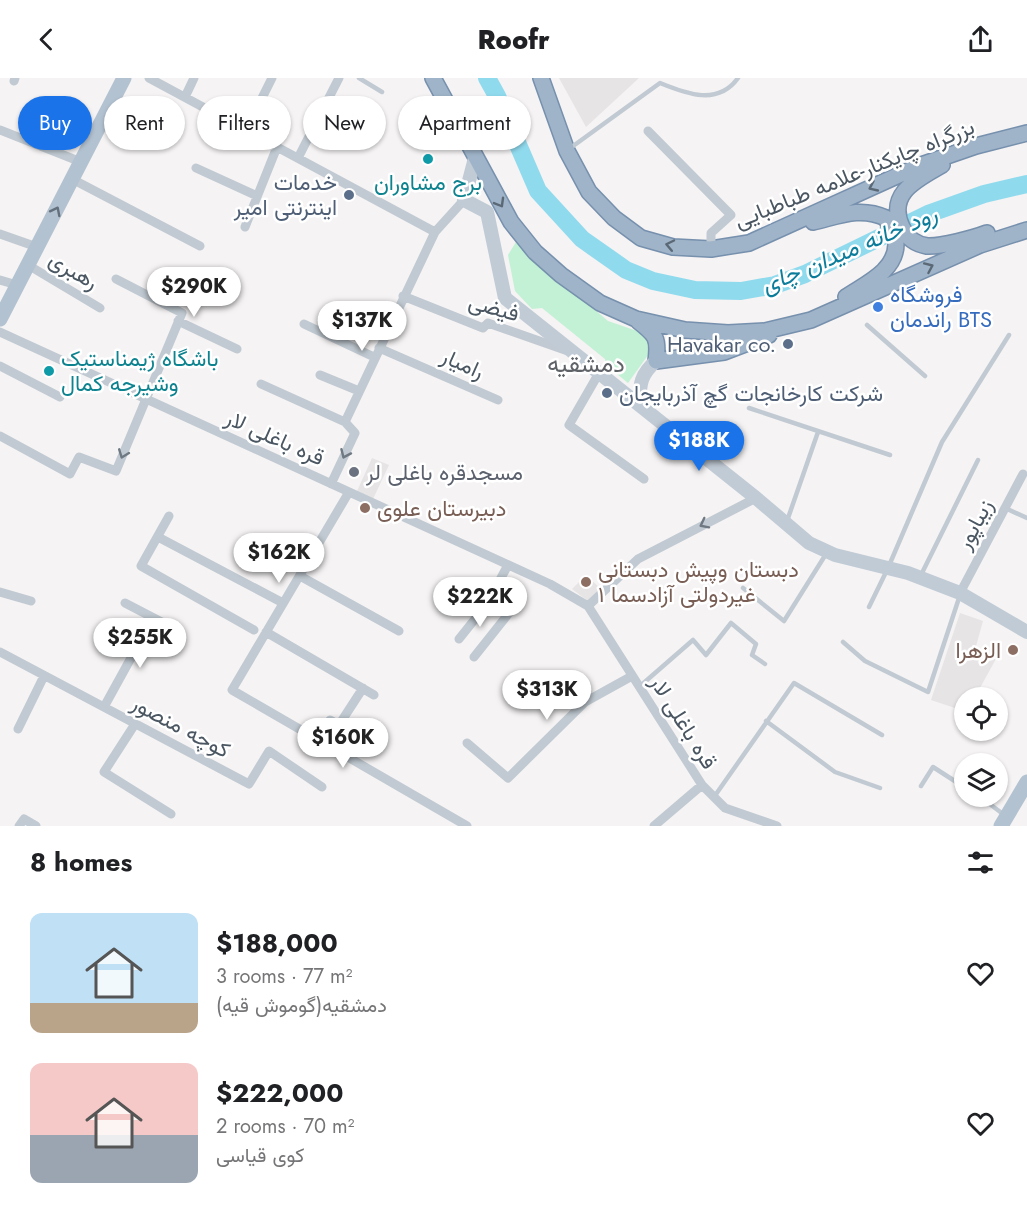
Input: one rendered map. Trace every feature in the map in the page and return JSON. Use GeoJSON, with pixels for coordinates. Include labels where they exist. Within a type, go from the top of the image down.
{"type":"FeatureCollection","features":[{"type":"Feature","properties":{"kind":"highway"},"geometry":{"type":"LineString","coordinates":[[422,78],[441,96]]}},
{"type":"Feature","properties":{"kind":"highway"},"geometry":{"type":"LineString","coordinates":[[433,78],[442,96]]}},
{"type":"Feature","properties":{"kind":"highway","name":"بزرگراه چایکنار-علامه طباطبایی"},"geometry":{"type":"LineString","coordinates":[[542,78],[567,151],[589,192],[614,218],[641,238],[673,247],[711,249],[749,243],[921,165],[976,146],[1027,133]]}},
{"type":"Feature","properties":{"kind":"highway"},"geometry":{"type":"LineString","coordinates":[[976,146],[910,183],[898,201],[897,216],[905,234],[915,243],[929,246],[974,238],[1012,225],[1027,223]]}},
{"type":"Feature","properties":{"kind":"highway"},"geometry":{"type":"LineString","coordinates":[[471,150],[511,222],[535,252],[561,275],[600,303],[636,319],[685,330],[728,333],[765,331],[811,320],[886,270],[894,255],[897,242],[886,218],[873,212],[857,212],[781,230]]}},
{"type":"Feature","properties":{"kind":"highway"},"geometry":{"type":"LineString","coordinates":[[636,319],[653,332],[658,345],[656,361],[724,352],[811,320],[980,245],[1027,230]]}},
{"type":"Feature","properties":{"kind":"main road"},"geometry":{"type":"LineString","coordinates":[[0,319],[124,78]]}},
{"type":"Feature","properties":{"kind":"main road"},"geometry":{"type":"LineString","coordinates":[[475,158],[464,200],[487,212],[506,298],[809,543],[828,552],[888,568],[960,593],[1027,632]]}},
{"type":"Feature","properties":{"kind":"main road"},"geometry":{"type":"LineString","coordinates":[[639,404],[640,385],[645,370],[656,361]]}},
{"type":"Feature","properties":{"kind":"main road"},"geometry":{"type":"LineString","coordinates":[[1006,823],[1027,782]]}},
{"type":"Feature","properties":{"kind":"main road"},"geometry":{"type":"LineString","coordinates":[[1006,823],[1027,802]]}},
{"type":"Feature","properties":{"kind":"street"},"geometry":{"type":"LineString","coordinates":[[149,78],[183,96]]}},
{"type":"Feature","properties":{"kind":"street"},"geometry":{"type":"LineString","coordinates":[[194,78],[185,97],[197,103]]}},
{"type":"Feature","properties":{"kind":"street"},"geometry":{"type":"LineString","coordinates":[[263,96],[272,78]]}},
{"type":"Feature","properties":{"kind":"street"},"geometry":{"type":"LineString","coordinates":[[298,158],[339,78]]}},
{"type":"Feature","properties":{"kind":"street"},"geometry":{"type":"LineString","coordinates":[[0,130],[81,162]]}},
{"type":"Feature","properties":{"kind":"street"},"geometry":{"type":"LineString","coordinates":[[648,131],[731,215],[711,233],[711,249]]}},
{"type":"Feature","properties":{"kind":"street"},"geometry":{"type":"LineString","coordinates":[[244,227],[276,150]]}},
{"type":"Feature","properties":{"kind":"street"},"geometry":{"type":"LineString","coordinates":[[283,150],[435,232]]}},
{"type":"Feature","properties":{"kind":"street"},"geometry":{"type":"LineString","coordinates":[[196,168],[257,196]]}},
{"type":"Feature","properties":{"kind":"street"},"geometry":{"type":"LineString","coordinates":[[72,178],[200,246]]}},
{"type":"Feature","properties":{"kind":"street"},"geometry":{"type":"LineString","coordinates":[[345,422],[435,232],[464,200]]}},
{"type":"Feature","properties":{"kind":"street"},"geometry":{"type":"LineString","coordinates":[[0,234],[37,247]]}},
{"type":"Feature","properties":{"kind":"street","name":"رهبری"},"geometry":{"type":"LineString","coordinates":[[28,265],[100,308]]}},
{"type":"Feature","properties":{"kind":"street"},"geometry":{"type":"LineString","coordinates":[[0,279],[17,285]]}},
{"type":"Feature","properties":{"kind":"street"},"geometry":{"type":"LineString","coordinates":[[0,436],[70,474],[79,457],[116,471],[182,312],[116,279]]}},
{"type":"Feature","properties":{"kind":"street","name":"فیضی"},"geometry":{"type":"LineString","coordinates":[[403,296],[483,328],[489,323],[576,354]]}},
{"type":"Feature","properties":{"kind":"street"},"geometry":{"type":"LineString","coordinates":[[178,321],[237,349]]}},
{"type":"Feature","properties":{"kind":"street","name":"رامیار"},"geometry":{"type":"LineString","coordinates":[[304,324],[498,400]]}},
{"type":"Feature","properties":{"kind":"street","name":"قره باغلی لار"},"geometry":{"type":"LineString","coordinates":[[0,332],[550,584],[588,606],[702,785],[725,808],[777,826]]}},
{"type":"Feature","properties":{"kind":"street"},"geometry":{"type":"LineString","coordinates":[[0,366],[60,397]]}},
{"type":"Feature","properties":{"kind":"street"},"geometry":{"type":"LineString","coordinates":[[599,373],[569,426],[644,479]]}},
{"type":"Feature","properties":{"kind":"street"},"geometry":{"type":"LineString","coordinates":[[320,375],[359,391]]}},
{"type":"Feature","properties":{"kind":"street"},"geometry":{"type":"LineString","coordinates":[[261,384],[345,422],[355,433],[332,484]]}},
{"type":"Feature","properties":{"kind":"street","name":"زیباپور"},"geometry":{"type":"LineString","coordinates":[[960,593],[1023,474]]}},
{"type":"Feature","properties":{"kind":"street"},"geometry":{"type":"LineString","coordinates":[[349,492],[232,690],[467,826]]}},
{"type":"Feature","properties":{"kind":"street"},"geometry":{"type":"LineString","coordinates":[[588,606],[638,559],[756,498]]}},
{"type":"Feature","properties":{"kind":"street"},"geometry":{"type":"LineString","coordinates":[[169,516],[141,566],[254,630]]}},
{"type":"Feature","properties":{"kind":"street"},"geometry":{"type":"LineString","coordinates":[[158,537],[283,603]]}},
{"type":"Feature","properties":{"kind":"street"},"geometry":{"type":"LineString","coordinates":[[459,639],[490,599],[508,565]]}},
{"type":"Feature","properties":{"kind":"street"},"geometry":{"type":"LineString","coordinates":[[300,576],[399,631]]}},
{"type":"Feature","properties":{"kind":"street"},"geometry":{"type":"LineString","coordinates":[[0,592],[31,601]]}},
{"type":"Feature","properties":{"kind":"street"},"geometry":{"type":"LineString","coordinates":[[474,657],[509,613],[490,599]]}},
{"type":"Feature","properties":{"kind":"street"},"geometry":{"type":"LineString","coordinates":[[125,603],[175,629]]}},
{"type":"Feature","properties":{"kind":"street"},"geometry":{"type":"LineString","coordinates":[[104,707],[153,618]]}},
{"type":"Feature","properties":{"kind":"street"},"geometry":{"type":"LineString","coordinates":[[266,633],[374,695]]}},
{"type":"Feature","properties":{"kind":"street","name":"کوچه منصور"},"geometry":{"type":"LineString","coordinates":[[0,652],[249,784],[269,751],[322,787]]}},
{"type":"Feature","properties":{"kind":"street"},"geometry":{"type":"LineString","coordinates":[[18,729],[44,676]]}},
{"type":"Feature","properties":{"kind":"street"},"geometry":{"type":"LineString","coordinates":[[467,743],[508,778],[585,702],[632,676]]}},
{"type":"Feature","properties":{"kind":"street"},"geometry":{"type":"LineString","coordinates":[[330,720],[339,725],[363,688]]}},
{"type":"Feature","properties":{"kind":"street"},"geometry":{"type":"LineString","coordinates":[[135,724],[104,772],[171,814]]}},
{"type":"Feature","properties":{"kind":"street"},"geometry":{"type":"LineString","coordinates":[[654,826],[702,785]]}},
{"type":"Feature","properties":{"kind":"street"},"geometry":{"type":"LineString","coordinates":[[19,826],[24,819],[36,826]]}},
{"type":"Feature","properties":{"kind":"lane"},"geometry":{"type":"LineString","coordinates":[[359,78],[382,92]]}},
{"type":"Feature","properties":{"kind":"lane"},"geometry":{"type":"LineString","coordinates":[[567,151],[661,81],[679,91],[708,97],[721,93],[738,78]]}},
{"type":"Feature","properties":{"kind":"lane"},"geometry":{"type":"LineString","coordinates":[[867,325],[925,376]]}},
{"type":"Feature","properties":{"kind":"lane"},"geometry":{"type":"LineString","coordinates":[[869,607],[942,442],[1009,335]]}},
{"type":"Feature","properties":{"kind":"lane"},"geometry":{"type":"LineString","coordinates":[[749,408],[891,455]]}},
{"type":"Feature","properties":{"kind":"lane"},"geometry":{"type":"LineString","coordinates":[[786,524],[818,432]]}},
{"type":"Feature","properties":{"kind":"lane"},"geometry":{"type":"LineString","coordinates":[[920,578],[978,460]]}},
{"type":"Feature","properties":{"kind":"lane"},"geometry":{"type":"LineString","coordinates":[[1005,508],[1027,518]]}},
{"type":"Feature","properties":{"kind":"lane"},"geometry":{"type":"LineString","coordinates":[[743,588],[784,621],[828,552]]}},
{"type":"Feature","properties":{"kind":"lane"},"geometry":{"type":"LineString","coordinates":[[843,642],[865,661],[928,692],[960,593]]}},
{"type":"Feature","properties":{"kind":"lane"},"geometry":{"type":"LineString","coordinates":[[639,687],[693,640],[706,655],[731,623],[756,644],[752,654],[765,664]]}},
{"type":"Feature","properties":{"kind":"lane"},"geometry":{"type":"LineString","coordinates":[[714,797],[794,683],[882,735]]}},
{"type":"Feature","properties":{"kind":"lane"},"geometry":{"type":"LineString","coordinates":[[766,721],[835,772],[880,788]]}},
{"type":"Feature","properties":{"kind":"lane"},"geometry":{"type":"LineString","coordinates":[[921,786],[933,767],[954,781]]}},
{"type":"Feature","properties":{"kind":"lane"},"geometry":{"type":"LineString","coordinates":[[990,807],[1006,823]]}},
{"type":"Feature","properties":{"kind":"shaded area"},"geometry":{"type":"Polygon","coordinates":[[[559,78],[639,78],[586,127],[559,78]]]}},
{"type":"Feature","properties":{"kind":"shaded area"},"geometry":{"type":"Polygon","coordinates":[[[372,458],[389,465],[373,499],[357,491],[372,458]]]}},
{"type":"Feature","properties":{"kind":"shaded area","name":"دبستان وپیش دبستانی غیردولتی آزادسما ۱"},"geometry":{"type":"Polygon","coordinates":[[[586,575],[601,589],[588,601],[572,589],[586,575]]]}},
{"type":"Feature","properties":{"kind":"shaded area"},"geometry":{"type":"Polygon","coordinates":[[[960,613],[983,621],[976,646],[997,657],[980,687],[954,687],[954,708],[931,700],[960,613]]]}},
{"type":"Feature","properties":{"kind":"green space"},"geometry":{"type":"Polygon","coordinates":[[[516,242],[608,321],[646,334],[651,351],[628,383],[606,365],[605,359],[542,308],[532,309],[515,291],[508,255],[516,242]]]}},
{"type":"Feature","properties":{"kind":"waterway","name":"رود خانه میدان چای"},"geometry":{"type":"LineString","coordinates":[[487,78],[538,191],[582,239],[626,270],[653,281],[695,290],[741,291],[775,285],[805,274],[928,214],[984,194],[1027,184]]}},
{"type":"Feature","properties":{"kind":"place","name":"برج مشاوران"},"geometry":{"type":"Point","coordinates":[428,159]}},
{"type":"Feature","properties":{"kind":"place","name":"خدمات اینترنتی امیر"},"geometry":{"type":"Point","coordinates":[349,195]}},
{"type":"Feature","properties":{"kind":"place","name":"فروشگاه راندمان BTS"},"geometry":{"type":"Point","coordinates":[878,307]}},
{"type":"Feature","properties":{"kind":"place","name":"Havakar co."},"geometry":{"type":"Point","coordinates":[788,344]}},
{"type":"Feature","properties":{"kind":"place","name":"باشگاه ژیمناستیک وشیرجه کمال"},"geometry":{"type":"Point","coordinates":[49,371]}},
{"type":"Feature","properties":{"kind":"place","name":"شرکت کارخانجات گچ آذربایجان"},"geometry":{"type":"Point","coordinates":[607,393]}},
{"type":"Feature","properties":{"kind":"place","name":"مسجدقره باغلی لر"},"geometry":{"type":"Point","coordinates":[354,472]}},
{"type":"Feature","properties":{"kind":"place","name":"دبیرستان علوی"},"geometry":{"type":"Point","coordinates":[365,508]}},
{"type":"Feature","properties":{"kind":"place","name":"دبستان وپیش دبستانی غیردولتی آزادسما ۱"},"geometry":{"type":"Point","coordinates":[586,582]}},
{"type":"Feature","properties":{"kind":"place","name":"الزهرا"},"geometry":{"type":"Point","coordinates":[1013,650]}},
{"type":"Feature","properties":{"kind":"district","name":"دمشقیه"},"geometry":{"type":"Point","coordinates":[586,363]}}]}
